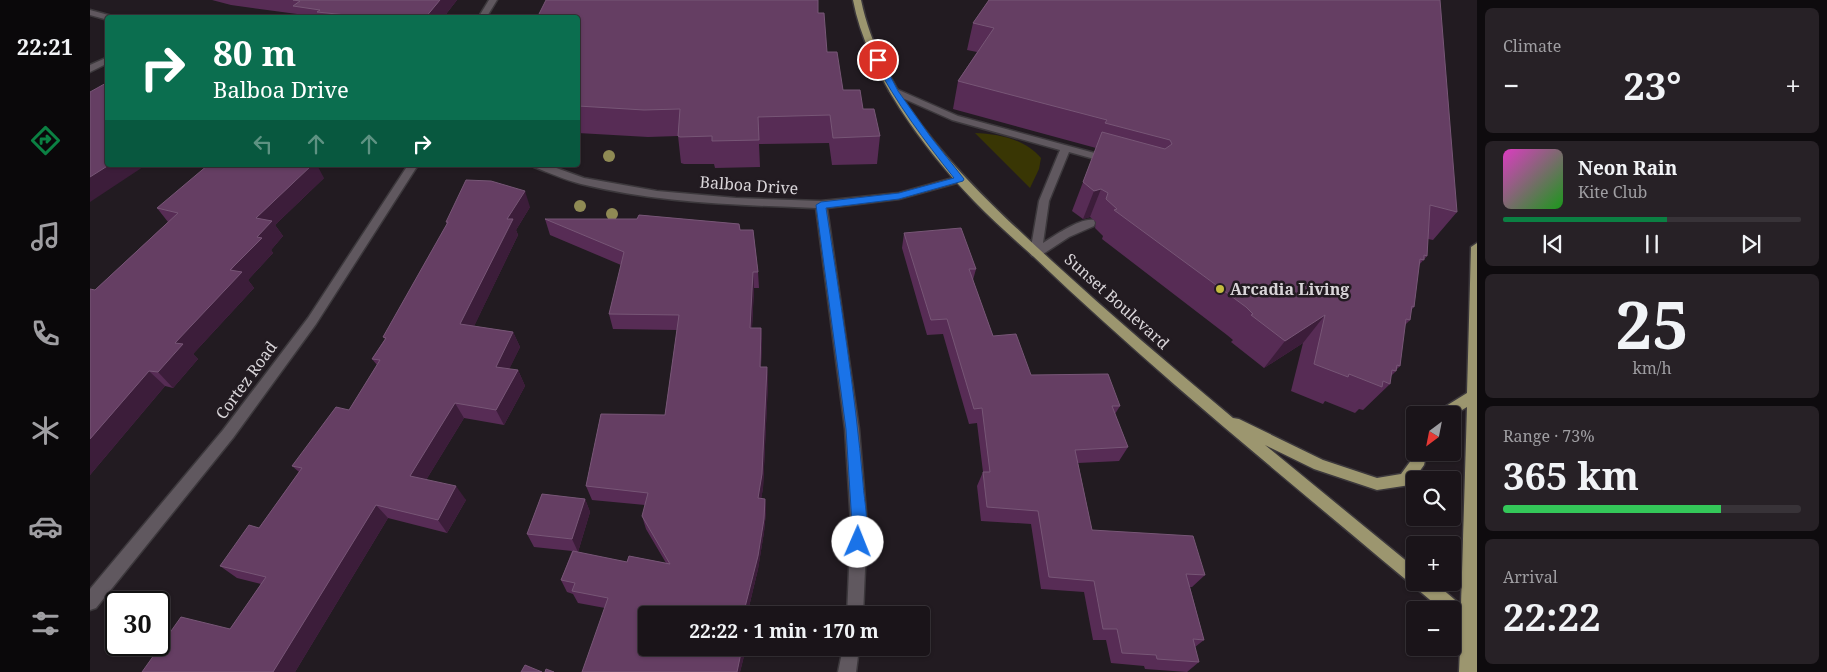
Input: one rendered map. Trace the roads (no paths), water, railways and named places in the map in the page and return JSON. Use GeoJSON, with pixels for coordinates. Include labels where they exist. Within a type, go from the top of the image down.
{"type":"FeatureCollection","features":[{"type":"Feature","properties":{"kind":"main road","name":"Sunset Boulevard"},"geometry":{"type":"LineString","coordinates":[[857,0],[870,44],[894,91],[927,138],[960,179],[1098,311],[1218,415],[1406,571]]}},
{"type":"Feature","properties":{"kind":"main road"},"geometry":{"type":"LineString","coordinates":[[1468,672],[1474,626],[1474,396],[1477,247]]}},
{"type":"Feature","properties":{"kind":"main road"},"geometry":{"type":"LineString","coordinates":[[1458,406],[1474,396]]}},
{"type":"Feature","properties":{"kind":"main road"},"geometry":{"type":"LineString","coordinates":[[1218,415],[1318,465],[1377,484],[1405,480],[1419,461]]}},
{"type":"Feature","properties":{"kind":"main road"},"geometry":{"type":"LineString","coordinates":[[1432,591],[1474,626]]}},
{"type":"Feature","properties":{"kind":"street"},"geometry":{"type":"LineString","coordinates":[[484,15],[493,0]]}},
{"type":"Feature","properties":{"kind":"street"},"geometry":{"type":"LineString","coordinates":[[90,12],[105,17]]}},
{"type":"Feature","properties":{"kind":"street"},"geometry":{"type":"LineString","coordinates":[[90,68],[105,60]]}},
{"type":"Feature","properties":{"kind":"street"},"geometry":{"type":"LineString","coordinates":[[894,91],[955,118],[1123,164]]}},
{"type":"Feature","properties":{"kind":"street"},"geometry":{"type":"LineString","coordinates":[[1036,253],[1044,201],[1066,148]]}},
{"type":"Feature","properties":{"kind":"street","name":"Cortez Road"},"geometry":{"type":"LineString","coordinates":[[90,602],[228,434],[312,321],[412,167]]}},
{"type":"Feature","properties":{"kind":"street","name":"Balboa Drive"},"geometry":{"type":"LineString","coordinates":[[544,167],[582,181],[657,194],[736,201],[821,205],[899,196],[960,179]]}},
{"type":"Feature","properties":{"kind":"street"},"geometry":{"type":"LineString","coordinates":[[821,205],[852,429],[859,524],[855,606]]}},
{"type":"Feature","properties":{"kind":"street"},"geometry":{"type":"LineString","coordinates":[[1036,253],[1065,234],[1090,223]]}},
{"type":"Feature","properties":{"kind":"street"},"geometry":{"type":"LineString","coordinates":[[846,672],[849,656]]}},
{"type":"Feature","properties":{"kind":"place","name":"Arcadia Living"},"geometry":{"type":"Point","coordinates":[1220,289]}}]}
